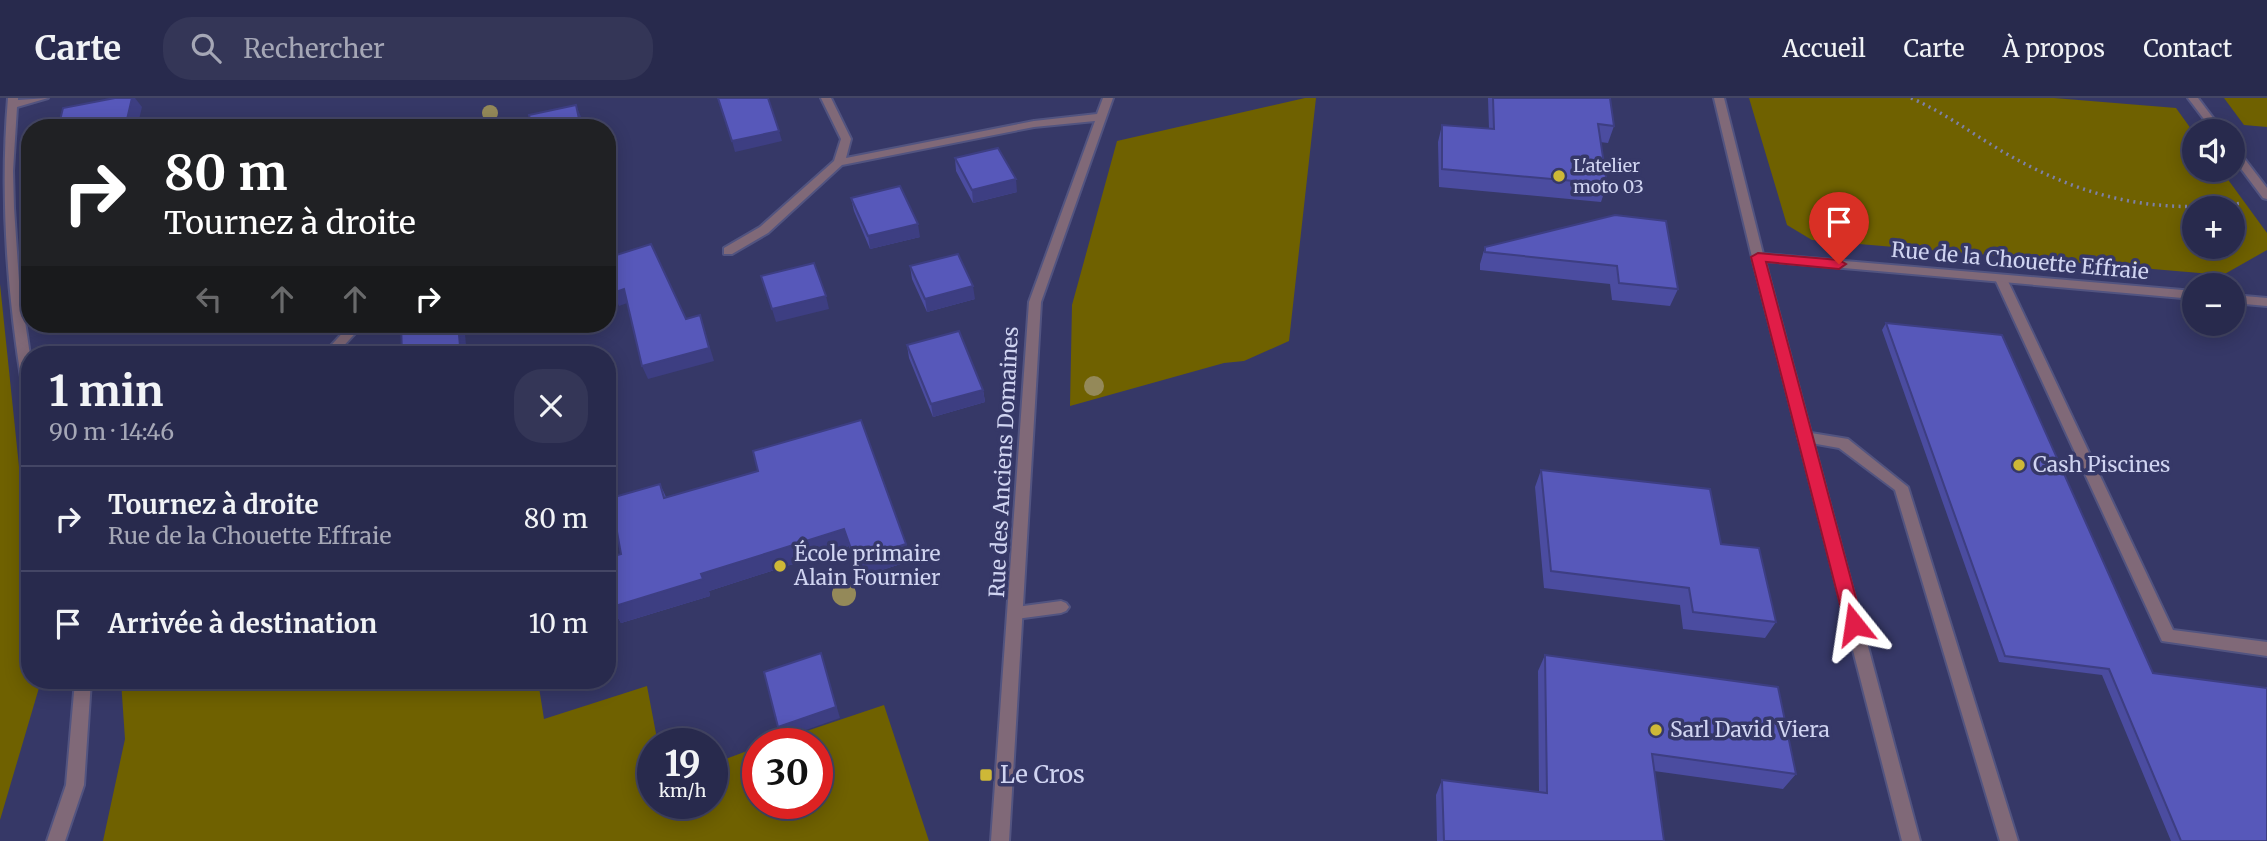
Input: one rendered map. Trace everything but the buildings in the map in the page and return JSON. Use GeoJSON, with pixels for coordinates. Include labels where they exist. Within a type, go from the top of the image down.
{"type":"FeatureCollection","features":[{"type":"Feature","properties":{"kind":"street"},"geometry":{"type":"LineString","coordinates":[[22,346],[8,271],[3,184],[12,102],[43,98]]}},
{"type":"Feature","properties":{"kind":"street"},"geometry":{"type":"LineString","coordinates":[[729,251],[764,230],[839,162],[846,139],[826,98]]}},
{"type":"Feature","properties":{"kind":"street","name":"Rue des Anciens Domaines"},"geometry":{"type":"LineString","coordinates":[[1000,841],[1035,302],[1108,98]]}},
{"type":"Feature","properties":{"kind":"street"},"geometry":{"type":"LineString","coordinates":[[1719,98],[1910,841]]}},
{"type":"Feature","properties":{"kind":"street"},"geometry":{"type":"LineString","coordinates":[[2193,98],[2209,119]]}},
{"type":"Feature","properties":{"kind":"street"},"geometry":{"type":"LineString","coordinates":[[839,162],[882,156],[1039,122],[1100,117]]}},
{"type":"Feature","properties":{"kind":"street"},"geometry":{"type":"LineString","coordinates":[[2245,166],[2267,196]]}},
{"type":"Feature","properties":{"kind":"street","name":"Rue de la Chouette Effraie"},"geometry":{"type":"LineString","coordinates":[[1758,257],[2182,294]]}},
{"type":"Feature","properties":{"kind":"street"},"geometry":{"type":"LineString","coordinates":[[2001,279],[2168,636],[2267,649]]}},
{"type":"Feature","properties":{"kind":"street"},"geometry":{"type":"LineString","coordinates":[[2245,300],[2267,302]]}},
{"type":"Feature","properties":{"kind":"street"},"geometry":{"type":"LineString","coordinates":[[337,346],[349,333]]}},
{"type":"Feature","properties":{"kind":"street"},"geometry":{"type":"LineString","coordinates":[[1805,437],[1843,443],[1901,487],[2009,841]]}},
{"type":"Feature","properties":{"kind":"street"},"geometry":{"type":"LineString","coordinates":[[1016,613],[1061,607]]}},
{"type":"Feature","properties":{"kind":"street"},"geometry":{"type":"LineString","coordinates":[[57,841],[75,785],[82,689]]}},
{"type":"Feature","properties":{"kind":"path"},"geometry":{"type":"LineString","coordinates":[[1911,98],[1932,106],[2012,157],[2067,183],[2133,203],[2182,206]]}},
{"type":"Feature","properties":{"kind":"shaded area"},"geometry":{"type":"Polygon","coordinates":[[[1305,98],[1316,98],[1289,341],[1244,361],[1224,363],[1070,406],[1072,305],[1117,141],[1305,98]]]}},
{"type":"Feature","properties":{"kind":"shaded area"},"geometry":{"type":"Polygon","coordinates":[[[1749,98],[2054,98],[2176,108],[2184,119],[2182,182],[2230,182],[2240,196],[2182,196],[2182,259],[2245,259],[2245,203],[2267,233],[2267,250],[2227,273],[2200,273],[1812,240],[1787,225],[1749,98]]]}},
{"type":"Feature","properties":{"kind":"shaded area"},"geometry":{"type":"Polygon","coordinates":[[[2224,98],[2267,98],[2267,127],[2245,125],[2245,119],[2240,119],[2224,98]]]}},
{"type":"Feature","properties":{"kind":"shaded area"},"geometry":{"type":"Polygon","coordinates":[[[0,284],[21,486],[21,689],[39,689],[0,820],[0,284]]]}},
{"type":"Feature","properties":{"kind":"shaded area"},"geometry":{"type":"Polygon","coordinates":[[[647,686],[655,728],[637,728],[637,819],[728,819],[728,758],[742,753],[742,819],[833,819],[833,728],[816,728],[884,705],[929,841],[103,841],[125,739],[122,689],[539,689],[544,719],[647,686]]]}},
{"type":"Feature","properties":{"kind":"place","name":"L'atelier moto 03"},"geometry":{"type":"Point","coordinates":[1559,176]}},
{"type":"Feature","properties":{"kind":"place","name":"Cash Piscines"},"geometry":{"type":"Point","coordinates":[2019,465]}},
{"type":"Feature","properties":{"kind":"place","name":"École primaire Alain Fournier"},"geometry":{"type":"Point","coordinates":[780,566]}},
{"type":"Feature","properties":{"kind":"place","name":"Sarl David Viera"},"geometry":{"type":"Point","coordinates":[1656,730]}},
{"type":"Feature","properties":{"kind":"place","name":"Le Cros"},"geometry":{"type":"Point","coordinates":[986,775]}},
{"type":"Feature","properties":{"kind":"route"},"geometry":{"type":"LineString","coordinates":[[1839,264],[1758,257],[1854,624]]}}]}
